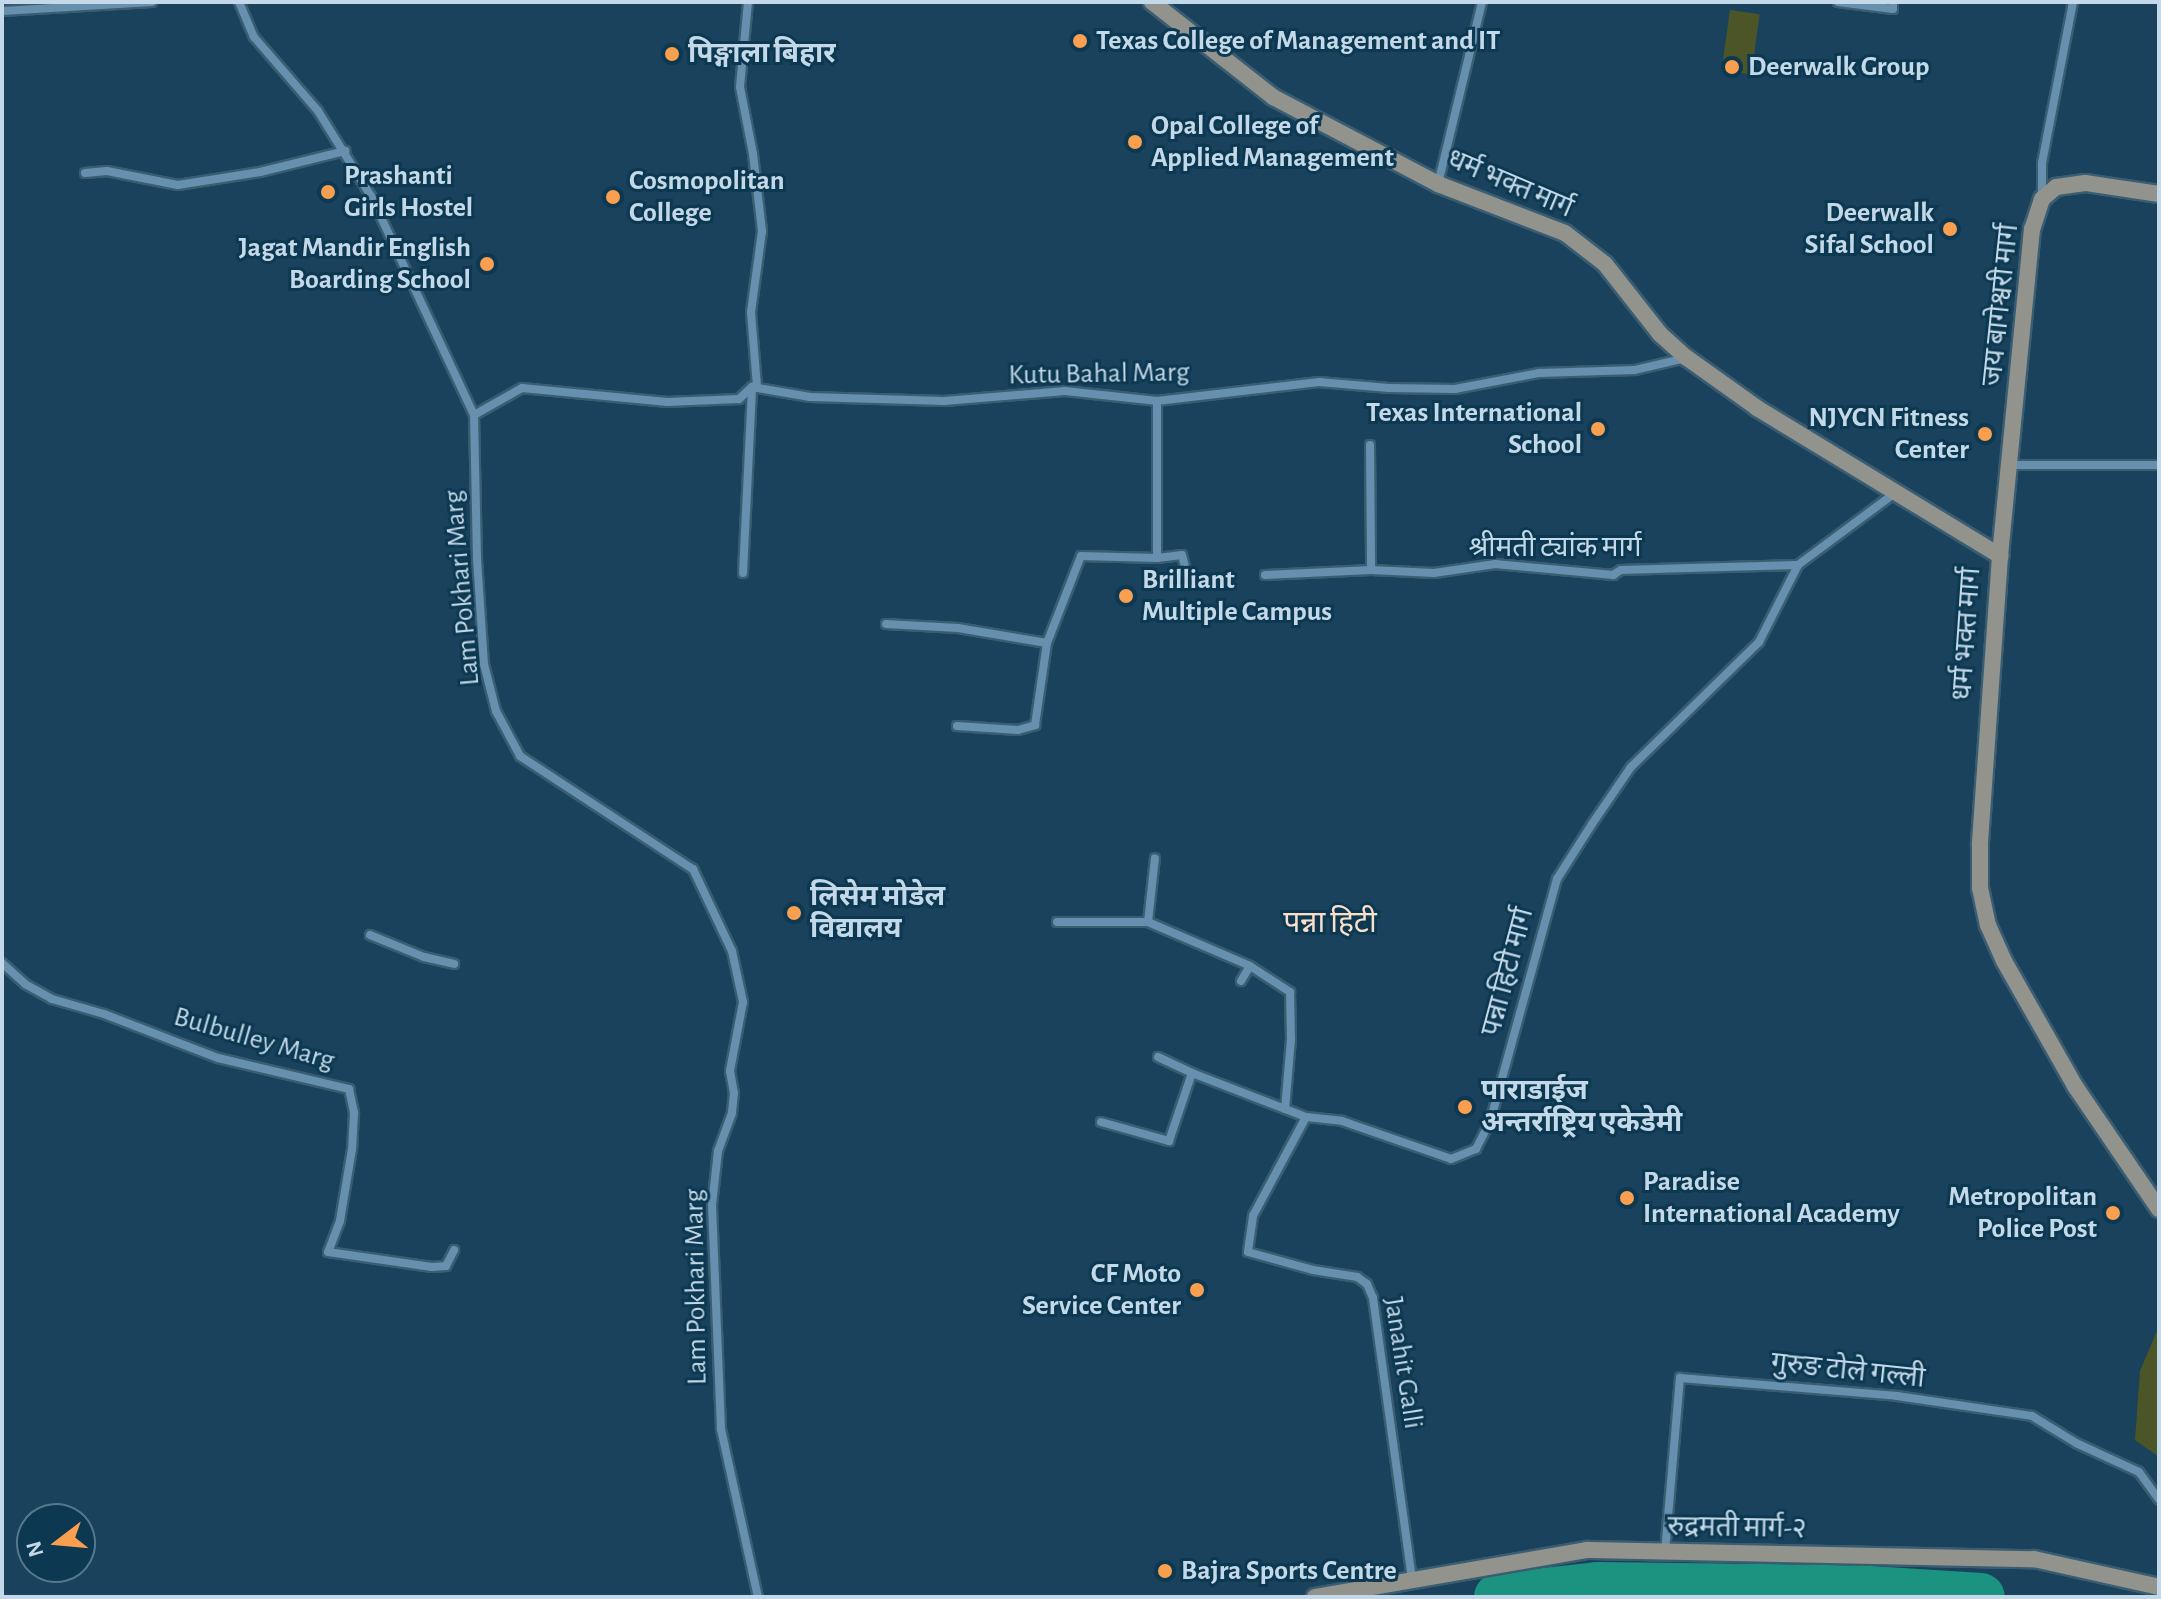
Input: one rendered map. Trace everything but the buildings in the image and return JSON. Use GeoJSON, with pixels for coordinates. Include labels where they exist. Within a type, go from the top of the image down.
{"type":"FeatureCollection","features":[{"type":"Feature","properties":{"kind":"main road","name":"धर्म भक्त मार्ग"},"geometry":{"type":"LineString","coordinates":[[1152,2],[1273,97],[1438,184],[1565,233],[1605,264],[1660,334],[1687,358],[1757,408],[2000,556],[1980,845],[1980,888],[1988,925],[2004,961],[2075,1086],[2159,1209]]}},
{"type":"Feature","properties":{"kind":"main road"},"geometry":{"type":"LineString","coordinates":[[2042,199],[2056,187],[2085,183],[2159,194]]}},
{"type":"Feature","properties":{"kind":"main road","name":"जय बागेश्वरी मार्ग"},"geometry":{"type":"LineString","coordinates":[[2000,556],[2032,229],[2042,199]]}},
{"type":"Feature","properties":{"kind":"main road","name":"रुद्रमती मार्ग-२"},"geometry":{"type":"LineString","coordinates":[[1315,1597],[1587,1550],[2034,1559],[2159,1587]]}},
{"type":"Feature","properties":{"kind":"street"},"geometry":{"type":"LineString","coordinates":[[2,11],[152,2]]}},
{"type":"Feature","properties":{"kind":"street","name":"Lam Pokhari Marg"},"geometry":{"type":"LineString","coordinates":[[239,2],[254,37],[318,111],[371,196],[474,415],[477,559],[484,664],[496,711],[520,756],[693,869],[732,951],[743,1002],[730,1071],[734,1093],[732,1113],[718,1151],[712,1205],[713,1237],[721,1429],[758,1597]]}},
{"type":"Feature","properties":{"kind":"street"},"geometry":{"type":"LineString","coordinates":[[743,573],[754,387],[751,312],[762,231],[753,154],[740,87],[748,2]]}},
{"type":"Feature","properties":{"kind":"street"},"geometry":{"type":"LineString","coordinates":[[1438,184],[1482,2]]}},
{"type":"Feature","properties":{"kind":"street"},"geometry":{"type":"LineString","coordinates":[[1838,2],[1893,9],[1893,2]]}},
{"type":"Feature","properties":{"kind":"street"},"geometry":{"type":"LineString","coordinates":[[2042,199],[2042,163],[2073,2]]}},
{"type":"Feature","properties":{"kind":"street"},"geometry":{"type":"LineString","coordinates":[[85,173],[107,171],[178,185],[260,172],[345,151]]}},
{"type":"Feature","properties":{"kind":"street","name":"Kutu Bahal Marg"},"geometry":{"type":"LineString","coordinates":[[754,387],[810,397],[929,401],[1065,391],[1157,401],[1319,382],[1455,389],[1539,373],[1635,370],[1687,358]]}},
{"type":"Feature","properties":{"kind":"street"},"geometry":{"type":"LineString","coordinates":[[474,415],[522,388],[667,402],[739,399],[754,387]]}},
{"type":"Feature","properties":{"kind":"street"},"geometry":{"type":"LineString","coordinates":[[1157,401],[1157,558]]}},
{"type":"Feature","properties":{"kind":"street"},"geometry":{"type":"LineString","coordinates":[[1370,445],[1371,570]]}},
{"type":"Feature","properties":{"kind":"street"},"geometry":{"type":"LineString","coordinates":[[2010,465],[2159,465]]}},
{"type":"Feature","properties":{"kind":"street","name":"पन्ना हिटी मार्ग"},"geometry":{"type":"LineString","coordinates":[[1158,1057],[1306,1117],[1342,1121],[1451,1159],[1476,1149],[1490,1122],[1557,879],[1631,767],[1759,642],[1798,565],[1895,492]]}},
{"type":"Feature","properties":{"kind":"street"},"geometry":{"type":"LineString","coordinates":[[957,726],[1018,730],[1035,725],[1047,643],[1081,556],[1157,558],[1182,555],[1190,585]]}},
{"type":"Feature","properties":{"kind":"street","name":"श्रीमती ट्यांक मार्ग"},"geometry":{"type":"LineString","coordinates":[[1265,575],[1371,570],[1434,573],[1495,564],[1613,575],[1621,570],[1798,565]]}},
{"type":"Feature","properties":{"kind":"street"},"geometry":{"type":"LineString","coordinates":[[886,624],[958,628],[1047,643]]}},
{"type":"Feature","properties":{"kind":"street"},"geometry":{"type":"LineString","coordinates":[[1148,922],[1155,858]]}},
{"type":"Feature","properties":{"kind":"street"},"geometry":{"type":"LineString","coordinates":[[1057,922],[1148,922],[1250,966],[1290,992],[1291,1039],[1285,1109]]}},
{"type":"Feature","properties":{"kind":"street"},"geometry":{"type":"LineString","coordinates":[[370,935],[424,957],[454,964]]}},
{"type":"Feature","properties":{"kind":"street","name":"Bulbulley Marg"},"geometry":{"type":"LineString","coordinates":[[2,963],[25,984],[52,999],[104,1014],[218,1058],[349,1089],[354,1113],[352,1149],[340,1221],[328,1252],[432,1267],[446,1266],[454,1250]]}},
{"type":"Feature","properties":{"kind":"street"},"geometry":{"type":"LineString","coordinates":[[1241,981],[1250,966]]}},
{"type":"Feature","properties":{"kind":"street"},"geometry":{"type":"LineString","coordinates":[[1101,1122],[1169,1141],[1192,1073]]}},
{"type":"Feature","properties":{"kind":"street","name":"Janahit Galli"},"geometry":{"type":"LineString","coordinates":[[1306,1117],[1253,1216],[1248,1252],[1313,1270],[1357,1277],[1367,1284],[1373,1298],[1412,1578]]}},
{"type":"Feature","properties":{"kind":"street","name":"गुरुङ टोले गल्ली"},"geometry":{"type":"LineString","coordinates":[[1664,1553],[1680,1378],[1897,1396],[2032,1416],[2076,1443],[2139,1472],[2159,1500]]}},
{"type":"Feature","properties":{"kind":"green space"},"geometry":{"type":"Polygon","coordinates":[[[1730,10],[1760,14],[1751,75],[1722,70],[1730,10]]]}},
{"type":"Feature","properties":{"kind":"green space"},"geometry":{"type":"Polygon","coordinates":[[[2159,1326],[2159,1457],[2135,1440],[2140,1371],[2159,1326]]]}},
{"type":"Feature","properties":{"kind":"waterway"},"geometry":{"type":"LineString","coordinates":[[1498,1597],[1597,1586],[1854,1589],[1981,1597]]}},
{"type":"Feature","properties":{"kind":"place","name":"Texas College of Management and IT"},"geometry":{"type":"Point","coordinates":[1080,41]}},
{"type":"Feature","properties":{"kind":"place","name":"पिङ्गाला बिहार"},"geometry":{"type":"Point","coordinates":[672,54]}},
{"type":"Feature","properties":{"kind":"place","name":"Deerwalk Group"},"geometry":{"type":"Point","coordinates":[1732,67]}},
{"type":"Feature","properties":{"kind":"place","name":"Opal College of Applied Management"},"geometry":{"type":"Point","coordinates":[1135,142]}},
{"type":"Feature","properties":{"kind":"place","name":"Prashanti Girls Hostel"},"geometry":{"type":"Point","coordinates":[328,192]}},
{"type":"Feature","properties":{"kind":"place","name":"Cosmopolitan College"},"geometry":{"type":"Point","coordinates":[613,197]}},
{"type":"Feature","properties":{"kind":"place","name":"Deerwalk Sifal School"},"geometry":{"type":"Point","coordinates":[1950,229]}},
{"type":"Feature","properties":{"kind":"place","name":"Jagat Mandir English Boarding School"},"geometry":{"type":"Point","coordinates":[487,264]}},
{"type":"Feature","properties":{"kind":"place","name":"Texas International School"},"geometry":{"type":"Point","coordinates":[1598,429]}},
{"type":"Feature","properties":{"kind":"place","name":"NJYCN Fitness Center"},"geometry":{"type":"Point","coordinates":[1985,434]}},
{"type":"Feature","properties":{"kind":"place","name":"Brilliant Multiple Campus"},"geometry":{"type":"Point","coordinates":[1126,596]}},
{"type":"Feature","properties":{"kind":"place","name":"लिसेम मोडेल विद्यालय"},"geometry":{"type":"Point","coordinates":[794,913]}},
{"type":"Feature","properties":{"kind":"place","name":"पाराडाईज अन्तर्राष्ट्रिय एकेडेमी"},"geometry":{"type":"Point","coordinates":[1465,1107]}},
{"type":"Feature","properties":{"kind":"place","name":"Paradise International Academy"},"geometry":{"type":"Point","coordinates":[1627,1198]}},
{"type":"Feature","properties":{"kind":"place","name":"Metropolitan Police Post"},"geometry":{"type":"Point","coordinates":[2113,1213]}},
{"type":"Feature","properties":{"kind":"place","name":"CF Moto Service Center"},"geometry":{"type":"Point","coordinates":[1197,1290]}},
{"type":"Feature","properties":{"kind":"place","name":"Bajra Sports Centre"},"geometry":{"type":"Point","coordinates":[1165,1571]}},
{"type":"Feature","properties":{"kind":"district","name":"पन्ना हिटी"},"geometry":{"type":"Point","coordinates":[1330,923]}}]}
